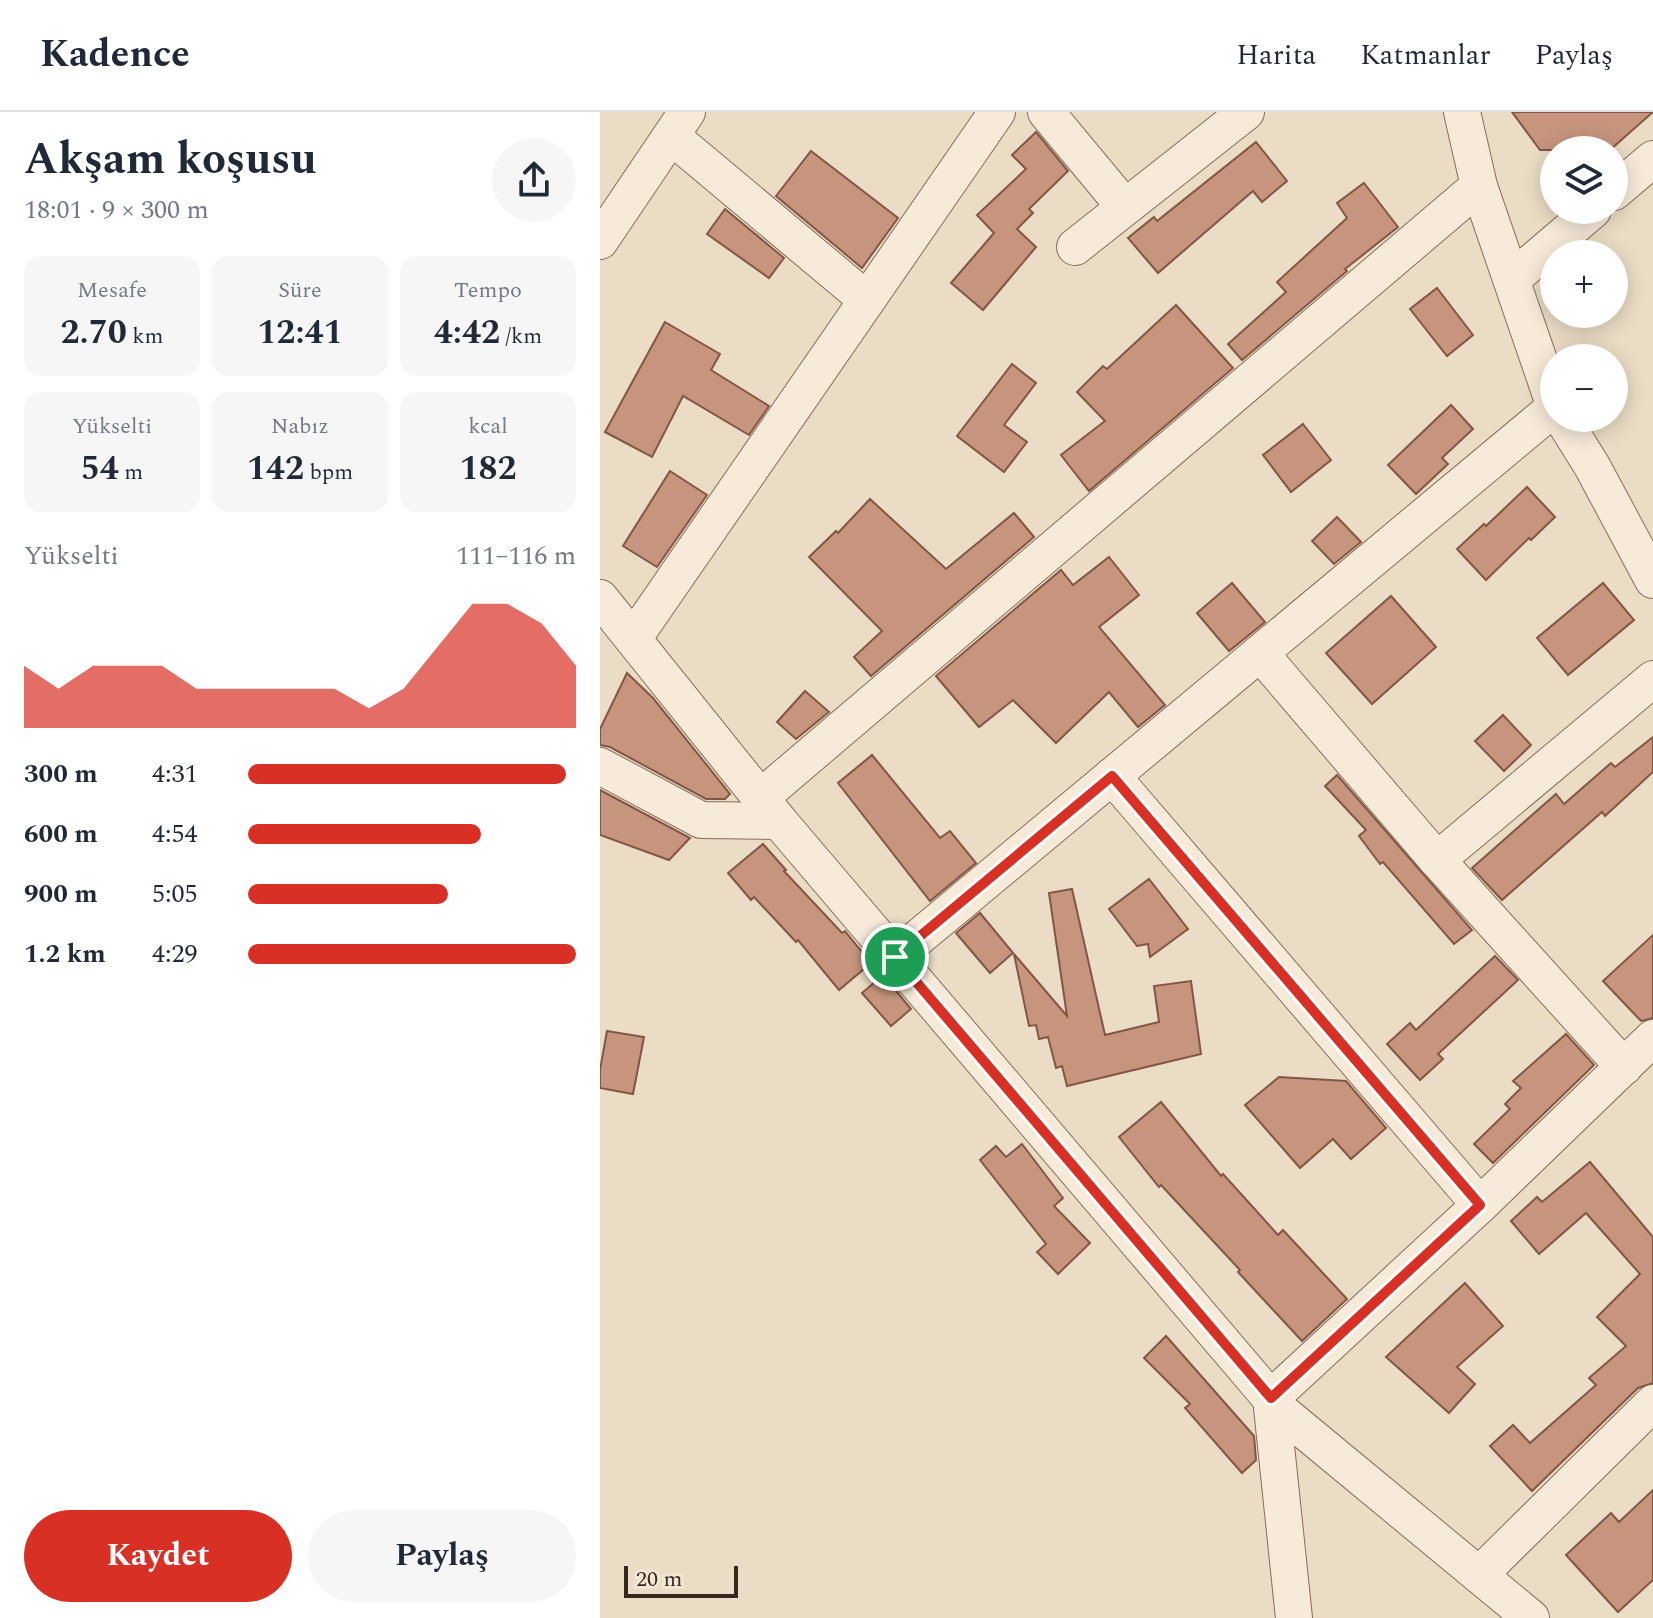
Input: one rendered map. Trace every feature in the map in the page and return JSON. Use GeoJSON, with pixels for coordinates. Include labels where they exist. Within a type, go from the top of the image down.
{"type":"FeatureCollection","features":[{"type":"Feature","properties":{"kind":"street"},"geometry":{"type":"LineString","coordinates":[[633,639],[997,112]]}},
{"type":"Feature","properties":{"kind":"street"},"geometry":{"type":"LineString","coordinates":[[1046,112],[1124,206]]}},
{"type":"Feature","properties":{"kind":"street"},"geometry":{"type":"LineString","coordinates":[[1075,247],[1246,112]]}},
{"type":"Feature","properties":{"kind":"street"},"geometry":{"type":"LineString","coordinates":[[1462,112],[1479,186],[1540,364]]}},
{"type":"Feature","properties":{"kind":"street"},"geometry":{"type":"LineString","coordinates":[[600,241],[679,124],[867,300]]}},
{"type":"Feature","properties":{"kind":"street"},"geometry":{"type":"LineString","coordinates":[[1628,180],[1653,159]]}},
{"type":"Feature","properties":{"kind":"street"},"geometry":{"type":"LineString","coordinates":[[600,766],[701,820],[769,810],[1479,186]]}},
{"type":"Feature","properties":{"kind":"street"},"geometry":{"type":"LineString","coordinates":[[1512,279],[1577,224]]}},
{"type":"Feature","properties":{"kind":"street"},"geometry":{"type":"LineString","coordinates":[[895,957],[1540,418]]}},
{"type":"Feature","properties":{"kind":"street"},"geometry":{"type":"LineString","coordinates":[[1571,432],[1592,466],[1643,533],[1653,580]]}},
{"type":"Feature","properties":{"kind":"street"},"geometry":{"type":"LineString","coordinates":[[600,598],[769,810],[1283,1413],[1531,1618]]}},
{"type":"Feature","properties":{"kind":"street"},"geometry":{"type":"LineString","coordinates":[[1260,653],[1437,860],[1624,1067]]}},
{"type":"Feature","properties":{"kind":"street"},"geometry":{"type":"LineString","coordinates":[[1437,860],[1653,679]]}},
{"type":"Feature","properties":{"kind":"street"},"geometry":{"type":"LineString","coordinates":[[1112,776],[1480,1205]]}},
{"type":"Feature","properties":{"kind":"street"},"geometry":{"type":"LineString","coordinates":[[1271,1398],[1480,1205],[1653,1038]]}},
{"type":"Feature","properties":{"kind":"street"},"geometry":{"type":"LineString","coordinates":[[1271,1398],[1294,1618]]}},
{"type":"Feature","properties":{"kind":"street"},"geometry":{"type":"LineString","coordinates":[[1479,1575],[1653,1403]]}},
{"type":"Feature","properties":{"kind":"building"},"geometry":{"type":"Polygon","coordinates":[[[1512,112],[1653,112],[1626,136],[1540,136],[1540,150],[1512,112]]]}},
{"type":"Feature","properties":{"kind":"building"},"geometry":{"type":"Polygon","coordinates":[[[1036,132],[1068,171],[1029,209],[1033,213],[1017,229],[1036,247],[983,310],[951,283],[994,233],[977,215],[1026,169],[1012,155],[1036,132]]]}},
{"type":"Feature","properties":{"kind":"building"},"geometry":{"type":"Polygon","coordinates":[[[1256,142],[1287,181],[1262,202],[1253,191],[1158,273],[1128,238],[1154,217],[1157,221],[1256,142]]]}},
{"type":"Feature","properties":{"kind":"building"},"geometry":{"type":"Polygon","coordinates":[[[811,151],[898,218],[862,268],[776,196],[811,151]]]}},
{"type":"Feature","properties":{"kind":"building"},"geometry":{"type":"Polygon","coordinates":[[[1364,183],[1398,227],[1345,269],[1347,271],[1242,360],[1228,344],[1286,292],[1277,282],[1347,218],[1337,203],[1364,183]]]}},
{"type":"Feature","properties":{"kind":"building"},"geometry":{"type":"Polygon","coordinates":[[[725,209],[784,258],[769,278],[707,234],[725,209]]]}},
{"type":"Feature","properties":{"kind":"building"},"geometry":{"type":"Polygon","coordinates":[[[1437,288],[1473,335],[1447,356],[1410,309],[1437,288]]]}},
{"type":"Feature","properties":{"kind":"building"},"geometry":{"type":"Polygon","coordinates":[[[1176,305],[1233,368],[1089,491],[1061,455],[1105,421],[1077,392],[1103,366],[1107,369],[1176,305]]]}},
{"type":"Feature","properties":{"kind":"building"},"geometry":{"type":"Polygon","coordinates":[[[665,322],[720,354],[711,370],[769,406],[749,435],[683,396],[652,457],[605,432],[665,322]]]}},
{"type":"Feature","properties":{"kind":"building"},"geometry":{"type":"Polygon","coordinates":[[[1012,364],[1036,383],[1004,425],[1027,442],[1004,472],[957,436],[1012,364]]]}},
{"type":"Feature","properties":{"kind":"building"},"geometry":{"type":"Polygon","coordinates":[[[1451,405],[1473,429],[1442,458],[1448,464],[1416,494],[1388,465],[1451,405]]]}},
{"type":"Feature","properties":{"kind":"building"},"geometry":{"type":"Polygon","coordinates":[[[1303,424],[1331,460],[1291,492],[1263,455],[1303,424]]]}},
{"type":"Feature","properties":{"kind":"building"},"geometry":{"type":"Polygon","coordinates":[[[670,471],[707,495],[657,567],[623,546],[670,471]]]}},
{"type":"Feature","properties":{"kind":"building"},"geometry":{"type":"Polygon","coordinates":[[[1527,487],[1555,517],[1486,580],[1457,549],[1527,487]]]}},
{"type":"Feature","properties":{"kind":"building"},"geometry":{"type":"Polygon","coordinates":[[[870,499],[946,569],[1014,513],[1034,537],[871,676],[854,657],[882,631],[809,557],[836,531],[838,533],[870,499]]]}},
{"type":"Feature","properties":{"kind":"building"},"geometry":{"type":"Polygon","coordinates":[[[1337,517],[1361,542],[1334,564],[1312,541],[1337,517]]]}},
{"type":"Feature","properties":{"kind":"building"},"geometry":{"type":"Polygon","coordinates":[[[1109,557],[1139,595],[1099,627],[1165,705],[1138,727],[1109,692],[1056,743],[1013,700],[979,727],[936,676],[1061,570],[1073,585],[1109,557]]]}},
{"type":"Feature","properties":{"kind":"building"},"geometry":{"type":"Polygon","coordinates":[[[1232,583],[1265,622],[1229,651],[1197,613],[1232,583]]]}},
{"type":"Feature","properties":{"kind":"building"},"geometry":{"type":"Polygon","coordinates":[[[1603,583],[1634,620],[1568,675],[1537,638],[1603,583]]]}},
{"type":"Feature","properties":{"kind":"building"},"geometry":{"type":"Polygon","coordinates":[[[1391,596],[1436,647],[1372,704],[1326,653],[1391,596]]]}},
{"type":"Feature","properties":{"kind":"building"},"geometry":{"type":"Polygon","coordinates":[[[627,673],[653,698],[730,794],[725,799],[706,799],[610,747],[600,745],[600,729],[627,673]]]}},
{"type":"Feature","properties":{"kind":"building"},"geometry":{"type":"Polygon","coordinates":[[[805,691],[829,712],[796,739],[777,722],[805,691]]]}},
{"type":"Feature","properties":{"kind":"building"},"geometry":{"type":"Polygon","coordinates":[[[1503,715],[1531,745],[1504,771],[1475,741],[1503,715]]]}},
{"type":"Feature","properties":{"kind":"building"},"geometry":{"type":"Polygon","coordinates":[[[1653,737],[1653,772],[1605,816],[1602,812],[1502,900],[1472,868],[1556,794],[1564,804],[1611,763],[1615,767],[1653,737]]]}},
{"type":"Feature","properties":{"kind":"building"},"geometry":{"type":"Polygon","coordinates":[[[872,755],[940,838],[950,831],[976,863],[930,901],[838,783],[872,755]]]}},
{"type":"Feature","properties":{"kind":"building"},"geometry":{"type":"Polygon","coordinates":[[[1337,775],[1472,930],[1454,944],[1383,862],[1380,864],[1359,836],[1366,830],[1325,786],[1337,775]]]}},
{"type":"Feature","properties":{"kind":"building"},"geometry":{"type":"Polygon","coordinates":[[[600,790],[690,838],[669,860],[600,835],[600,790]]]}},
{"type":"Feature","properties":{"kind":"building"},"geometry":{"type":"Polygon","coordinates":[[[763,844],[784,871],[842,933],[845,931],[871,963],[839,990],[798,940],[796,942],[754,897],[751,900],[728,873],[763,844]]]}},
{"type":"Feature","properties":{"kind":"building"},"geometry":{"type":"Polygon","coordinates":[[[1149,879],[1188,929],[1150,957],[1148,944],[1137,946],[1109,909],[1149,879]]]}},
{"type":"Feature","properties":{"kind":"building"},"geometry":{"type":"Polygon","coordinates":[[[1072,889],[1105,1035],[1159,1022],[1154,986],[1191,981],[1201,1054],[1067,1086],[1062,1066],[1056,1068],[1048,1037],[1039,1039],[1036,1025],[1029,1026],[1014,954],[1067,1016],[1049,893],[1072,889]]]}},
{"type":"Feature","properties":{"kind":"building"},"geometry":{"type":"Polygon","coordinates":[[[980,913],[1013,953],[990,973],[956,933],[980,913]]]}},
{"type":"Feature","properties":{"kind":"building"},"geometry":{"type":"Polygon","coordinates":[[[1653,935],[1653,1018],[1641,1021],[1603,981],[1653,935]]]}},
{"type":"Feature","properties":{"kind":"building"},"geometry":{"type":"Polygon","coordinates":[[[1495,956],[1518,980],[1438,1054],[1443,1059],[1420,1080],[1387,1044],[1410,1023],[1416,1030],[1495,956]]]}},
{"type":"Feature","properties":{"kind":"building"},"geometry":{"type":"Polygon","coordinates":[[[883,975],[911,1009],[891,1026],[862,993],[883,975]]]}},
{"type":"Feature","properties":{"kind":"building"},"geometry":{"type":"Polygon","coordinates":[[[607,1031],[644,1037],[633,1094],[600,1088],[607,1031]]]}},
{"type":"Feature","properties":{"kind":"building"},"geometry":{"type":"Polygon","coordinates":[[[1566,1034],[1594,1065],[1493,1163],[1474,1144],[1510,1109],[1505,1104],[1521,1088],[1513,1081],[1566,1034]]]}},
{"type":"Feature","properties":{"kind":"building"},"geometry":{"type":"Polygon","coordinates":[[[1279,1077],[1346,1081],[1386,1128],[1351,1159],[1333,1139],[1300,1168],[1245,1105],[1279,1077]]]}},
{"type":"Feature","properties":{"kind":"building"},"geometry":{"type":"Polygon","coordinates":[[[1161,1102],[1221,1176],[1223,1174],[1278,1235],[1283,1230],[1347,1299],[1302,1341],[1238,1272],[1240,1270],[1161,1185],[1159,1187],[1119,1137],[1161,1102]]]}},
{"type":"Feature","properties":{"kind":"building"},"geometry":{"type":"Polygon","coordinates":[[[1022,1144],[1063,1198],[1054,1206],[1090,1243],[1058,1274],[1037,1252],[1046,1244],[980,1160],[996,1146],[1006,1157],[1022,1144]]]}},
{"type":"Feature","properties":{"kind":"building"},"geometry":{"type":"Polygon","coordinates":[[[1590,1162],[1653,1237],[1653,1383],[1638,1388],[1532,1491],[1490,1446],[1513,1425],[1530,1443],[1596,1385],[1589,1378],[1626,1346],[1597,1317],[1640,1274],[1586,1213],[1539,1254],[1511,1221],[1537,1197],[1542,1202],[1590,1162]]]}},
{"type":"Feature","properties":{"kind":"building"},"geometry":{"type":"Polygon","coordinates":[[[1465,1283],[1503,1326],[1457,1367],[1475,1384],[1449,1413],[1386,1357],[1465,1283]]]}},
{"type":"Feature","properties":{"kind":"building"},"geometry":{"type":"Polygon","coordinates":[[[1166,1336],[1254,1436],[1256,1460],[1242,1473],[1185,1408],[1190,1404],[1144,1358],[1166,1336]]]}},
{"type":"Feature","properties":{"kind":"building"},"geometry":{"type":"Polygon","coordinates":[[[1653,1490],[1653,1580],[1618,1612],[1566,1555],[1611,1513],[1619,1522],[1653,1490]]]}},
{"type":"Feature","properties":{"kind":"route"},"geometry":{"type":"LineString","coordinates":[[1112,776],[1480,1205],[1271,1398],[895,957],[1112,776]]}}]}
